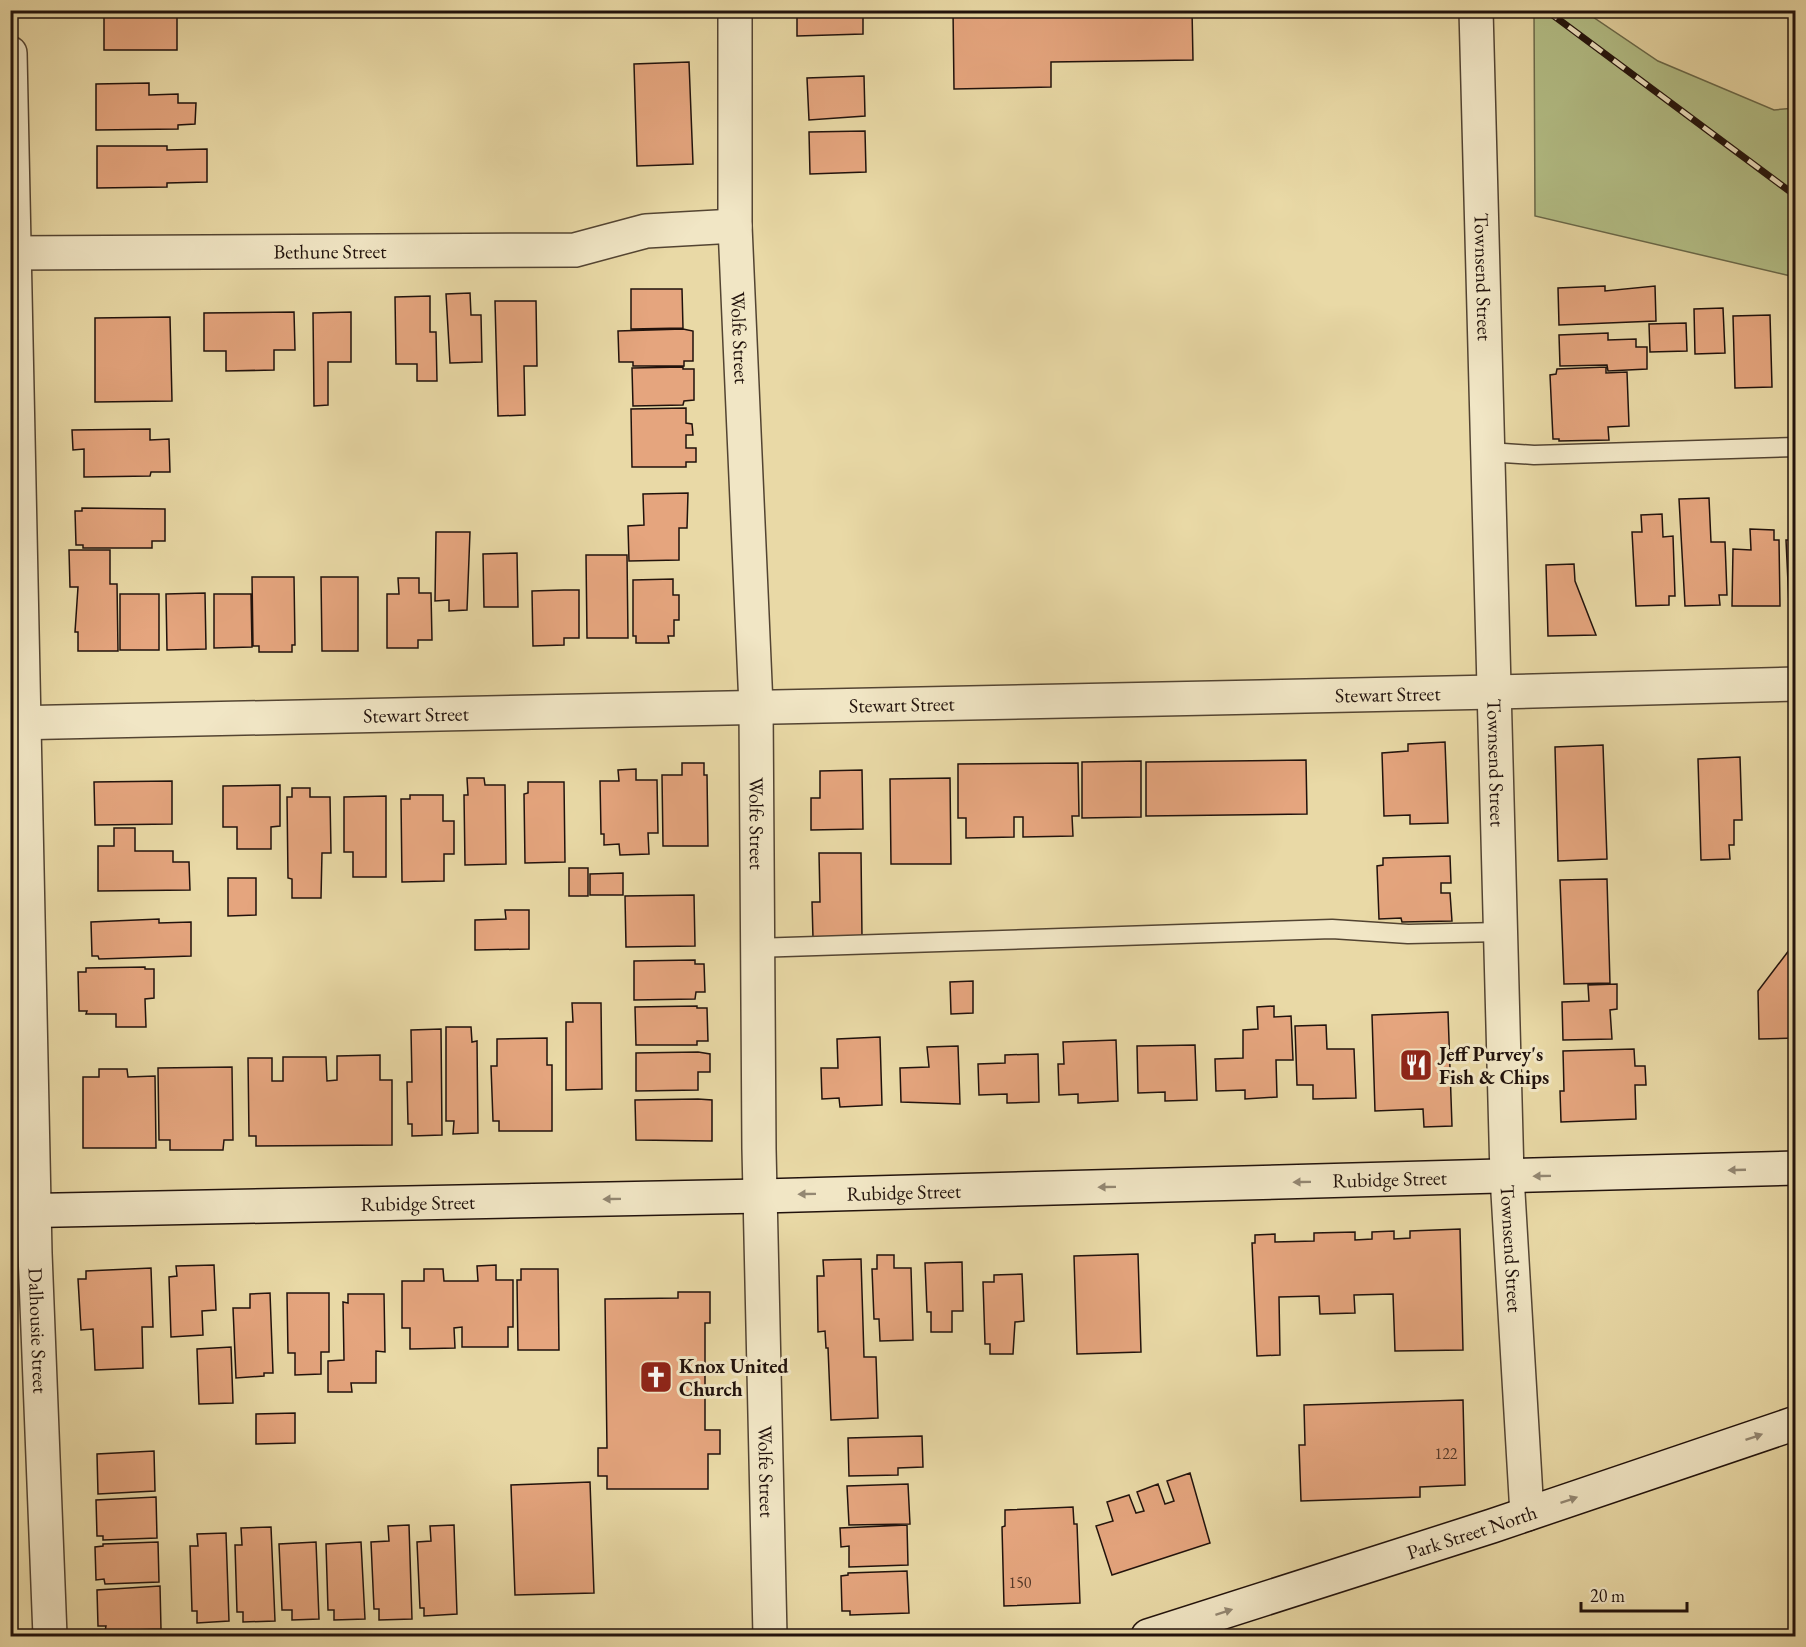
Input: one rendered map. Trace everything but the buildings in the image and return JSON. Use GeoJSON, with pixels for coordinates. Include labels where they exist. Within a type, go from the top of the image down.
{"type":"FeatureCollection","features":[{"type":"Feature","properties":{"kind":"street","name":"Wolfe Street"},"geometry":{"type":"LineString","coordinates":[[735,10],[735,226],[756,706],[760,1196],[771,1636]]}},
{"type":"Feature","properties":{"kind":"street","name":"Townsend Street"},"geometry":{"type":"LineString","coordinates":[[1476,10],[1507,1176],[1527,1514]]}},
{"type":"Feature","properties":{"kind":"street","name":"Dalhousie Street"},"geometry":{"type":"LineString","coordinates":[[10,53],[22,1210],[50,1636]]}},
{"type":"Feature","properties":{"kind":"street","name":"Bethune Street"},"geometry":{"type":"LineString","coordinates":[[13,253],[575,250],[645,231],[735,226]]}},
{"type":"Feature","properties":{"kind":"street","name":"Stewart Street"},"geometry":{"type":"LineString","coordinates":[[17,723],[756,706],[1494,693],[1796,684]]}},
{"type":"Feature","properties":{"kind":"street","name":"Rubidge Street"},"geometry":{"type":"LineString","coordinates":[[22,1210],[760,1196],[1796,1168]]}},
{"type":"Feature","properties":{"kind":"street","name":"Park Street North"},"geometry":{"type":"LineString","coordinates":[[1148,1636],[1527,1514],[1796,1423]]}},
{"type":"Feature","properties":{"kind":"lane"},"geometry":{"type":"LineString","coordinates":[[1488,452],[1534,455],[1796,447]]}},
{"type":"Feature","properties":{"kind":"lane"},"geometry":{"type":"LineString","coordinates":[[758,948],[1332,929],[1408,934],[1500,932]]}},
{"type":"Feature","properties":{"kind":"green space"},"geometry":{"type":"Polygon","coordinates":[[[1534,11],[1584,11],[1658,61],[1774,110],[1795,108],[1795,277],[1535,216],[1534,11]]]}},
{"type":"Feature","properties":{"kind":"railway"},"geometry":{"type":"LineString","coordinates":[[1546,10],[1796,196]]}},
{"type":"Feature","properties":{"kind":"place","name":"Jeff Purvey's Fish & Chips"},"geometry":{"type":"Point","coordinates":[1416,1065]}},
{"type":"Feature","properties":{"kind":"place","name":"Knox United Church"},"geometry":{"type":"Point","coordinates":[656,1377]}}]}
